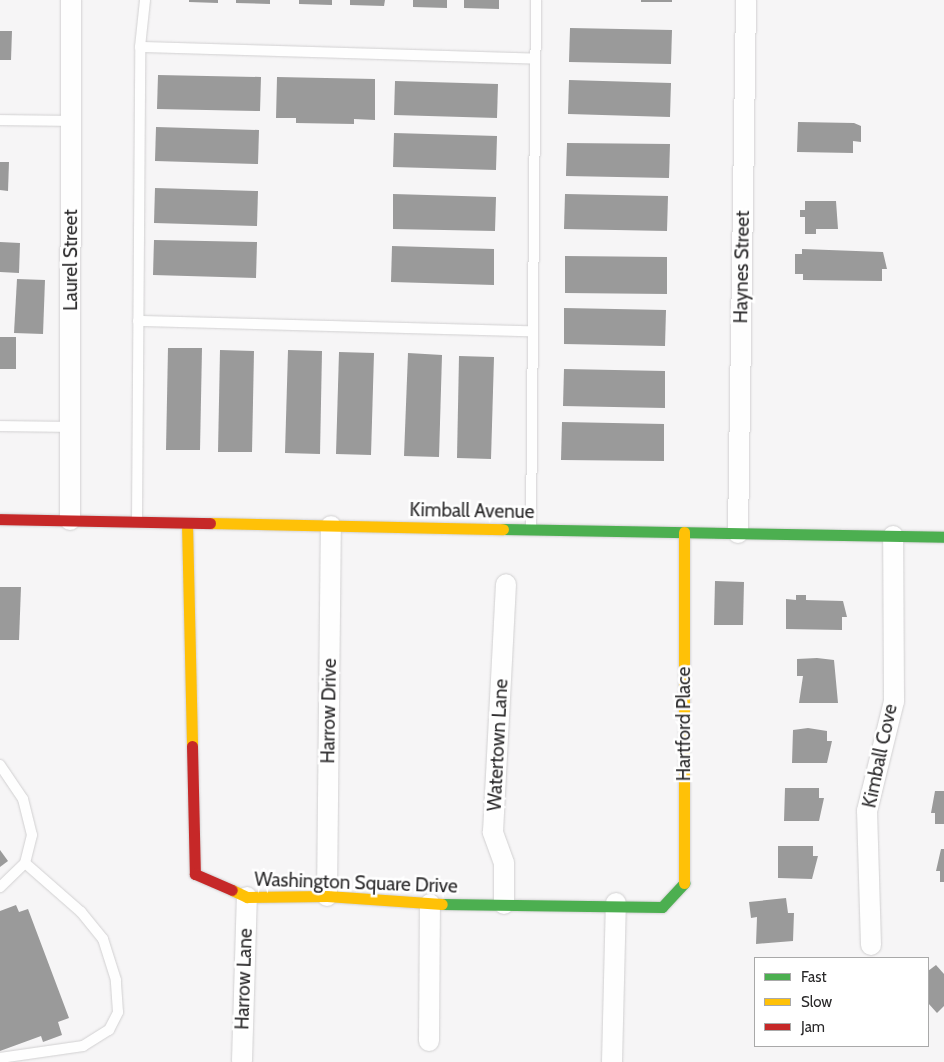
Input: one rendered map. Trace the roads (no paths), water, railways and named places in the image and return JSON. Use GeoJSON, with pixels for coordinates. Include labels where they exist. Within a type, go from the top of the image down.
{"type":"FeatureCollection","features":[{"type":"Feature","properties":{"kind":"street","name":"Laurel Street"},"geometry":{"type":"LineString","coordinates":[[70,520],[71,0]]}},
{"type":"Feature","properties":{"kind":"street","name":"Haynes Street"},"geometry":{"type":"LineString","coordinates":[[738,533],[746,0]]}},
{"type":"Feature","properties":{"kind":"street","name":"Kimball Avenue"},"geometry":{"type":"LineString","coordinates":[[0,519],[944,537]]}},
{"type":"Feature","properties":{"kind":"street","name":"Washington Square Drive"},"geometry":{"type":"LineString","coordinates":[[187,523],[195,874],[247,897],[327,896],[430,904],[616,903],[662,907]]}},
{"type":"Feature","properties":{"kind":"street","name":"Harrow Drive"},"geometry":{"type":"LineString","coordinates":[[327,896],[331,526]]}},
{"type":"Feature","properties":{"kind":"street","name":"Hartford Place"},"geometry":{"type":"LineString","coordinates":[[662,907],[684,882],[684,532]]}},
{"type":"Feature","properties":{"kind":"street","name":"Kimball Cove"},"geometry":{"type":"LineString","coordinates":[[871,945],[867,811],[894,701],[893,536]]}},
{"type":"Feature","properties":{"kind":"street","name":"Watertown Lane"},"geometry":{"type":"LineString","coordinates":[[504,904],[504,863],[493,832],[506,584]]}},
{"type":"Feature","properties":{"kind":"street","name":"Harrow Lane"},"geometry":{"type":"LineString","coordinates":[[242,1061],[247,897]]}},
{"type":"Feature","properties":{"kind":"street"},"geometry":{"type":"LineString","coordinates":[[612,1062],[616,903]]}},
{"type":"Feature","properties":{"kind":"street"},"geometry":{"type":"LineString","coordinates":[[429,1041],[430,904]]}},
{"type":"Feature","properties":{"kind":"lane"},"geometry":{"type":"LineString","coordinates":[[137,522],[140,47],[145,0]]}},
{"type":"Feature","properties":{"kind":"lane"},"geometry":{"type":"LineString","coordinates":[[531,530],[536,0]]}},
{"type":"Feature","properties":{"kind":"lane"},"geometry":{"type":"LineString","coordinates":[[140,47],[535,59]]}},
{"type":"Feature","properties":{"kind":"lane"},"geometry":{"type":"LineString","coordinates":[[0,120],[71,121]]}},
{"type":"Feature","properties":{"kind":"lane"},"geometry":{"type":"LineString","coordinates":[[138,321],[533,331]]}},
{"type":"Feature","properties":{"kind":"lane"},"geometry":{"type":"LineString","coordinates":[[0,426],[70,427]]}},
{"type":"Feature","properties":{"kind":"lane"},"geometry":{"type":"LineString","coordinates":[[0,765],[10,775],[29,812],[31,845],[25,863],[0,887]]}},
{"type":"Feature","properties":{"kind":"lane"},"geometry":{"type":"LineString","coordinates":[[0,1058],[83,1046],[109,1030],[118,1012],[116,980],[103,939],[81,912],[25,863]]}}]}
